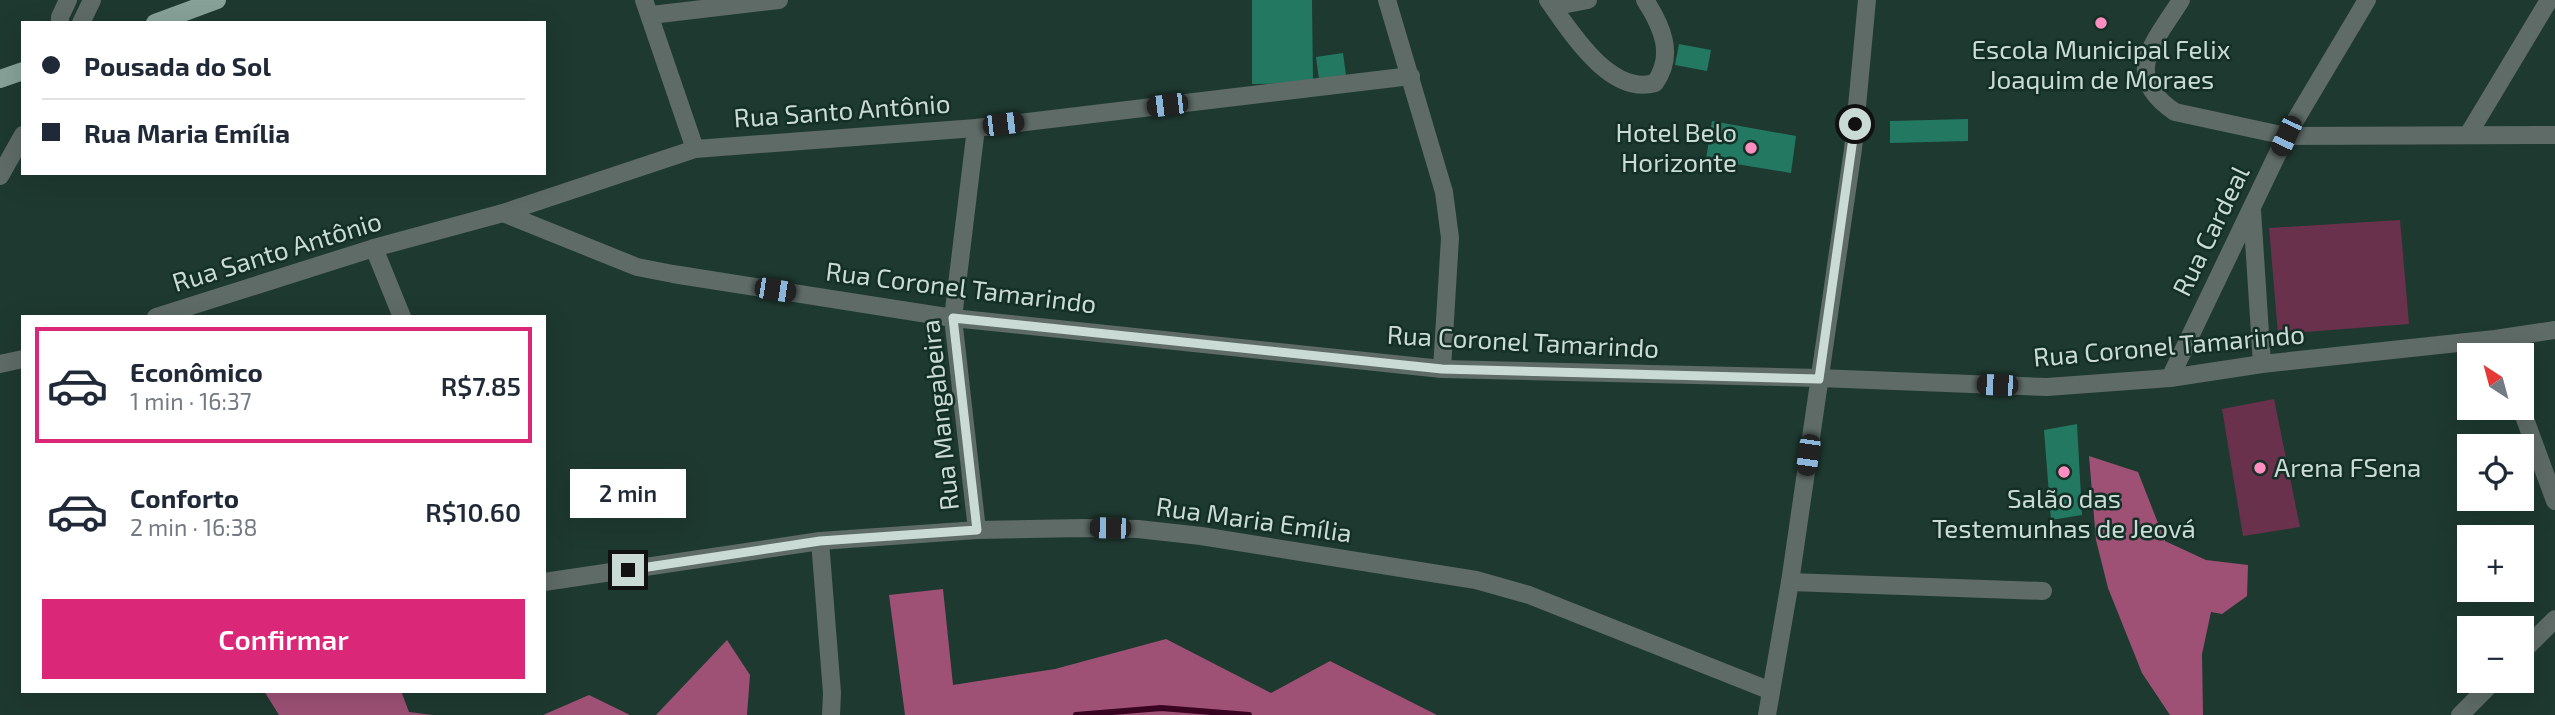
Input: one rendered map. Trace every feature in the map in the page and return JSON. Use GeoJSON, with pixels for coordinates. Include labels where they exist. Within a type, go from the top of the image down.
{"type":"FeatureCollection","features":[{"type":"Feature","properties":{"kind":"main road"},"geometry":{"type":"LineString","coordinates":[[160,21],[218,0]]}},
{"type":"Feature","properties":{"kind":"main road"},"geometry":{"type":"LineString","coordinates":[[0,79],[21,72]]}},
{"type":"Feature","properties":{"kind":"street"},"geometry":{"type":"LineString","coordinates":[[60,21],[68,0]]}},
{"type":"Feature","properties":{"kind":"street"},"geometry":{"type":"LineString","coordinates":[[82,21],[92,0]]}},
{"type":"Feature","properties":{"kind":"street"},"geometry":{"type":"LineString","coordinates":[[695,149],[648,8],[779,0]]}},
{"type":"Feature","properties":{"kind":"street"},"geometry":{"type":"LineString","coordinates":[[1387,0],[1444,192],[1450,238],[1442,369]]}},
{"type":"Feature","properties":{"kind":"street"},"geometry":{"type":"LineString","coordinates":[[1549,1],[1567,4],[1588,0]]}},
{"type":"Feature","properties":{"kind":"street"},"geometry":{"type":"LineString","coordinates":[[1549,1],[1585,50],[1623,81],[1630,85],[1644,86],[1655,83],[1664,71],[1665,52],[1663,30],[1645,0]]}},
{"type":"Feature","properties":{"kind":"street"},"geometry":{"type":"LineString","coordinates":[[1767,715],[1790,582],[1853,149],[1867,0]]}},
{"type":"Feature","properties":{"kind":"street"},"geometry":{"type":"LineString","coordinates":[[2181,0],[2147,55],[2145,71],[2150,90],[2160,102],[2175,112],[2286,136],[2555,135]]}},
{"type":"Feature","properties":{"kind":"street","name":"Rua Cardeal"},"geometry":{"type":"LineString","coordinates":[[2169,377],[2286,136],[2367,0]]}},
{"type":"Feature","properties":{"kind":"street"},"geometry":{"type":"LineString","coordinates":[[2468,135],[2549,0]]}},
{"type":"Feature","properties":{"kind":"street","name":"Rua Santo Antônio"},"geometry":{"type":"LineString","coordinates":[[162,315],[374,248],[503,213],[695,149],[976,128],[1411,76]]}},
{"type":"Feature","properties":{"kind":"street","name":"Rua Mangabeira"},"geometry":{"type":"LineString","coordinates":[[976,128],[953,318],[977,530]]}},
{"type":"Feature","properties":{"kind":"street"},"geometry":{"type":"LineString","coordinates":[[0,176],[21,139]]}},
{"type":"Feature","properties":{"kind":"street"},"geometry":{"type":"LineString","coordinates":[[2252,208],[2262,364]]}},
{"type":"Feature","properties":{"kind":"street","name":"Rua Coronel Tamarindo"},"geometry":{"type":"LineString","coordinates":[[503,213],[636,267],[673,274],[953,318],[1442,369],[2047,387],[2169,377],[2262,364],[2457,350]]}},
{"type":"Feature","properties":{"kind":"street"},"geometry":{"type":"LineString","coordinates":[[374,248],[401,315]]}},
{"type":"Feature","properties":{"kind":"street","name":"Rua Coronel Tamarindo"},"geometry":{"type":"LineString","coordinates":[[2511,343],[2555,330]]}},
{"type":"Feature","properties":{"kind":"street"},"geometry":{"type":"LineString","coordinates":[[0,364],[21,359]]}},
{"type":"Feature","properties":{"kind":"street"},"geometry":{"type":"LineString","coordinates":[[2525,420],[2555,500]]}},
{"type":"Feature","properties":{"kind":"street","name":"Rua Maria Emília"},"geometry":{"type":"LineString","coordinates":[[546,582],[820,541],[977,530],[1138,529],[1200,536],[1476,580],[1529,595],[1771,691]]}},
{"type":"Feature","properties":{"kind":"street"},"geometry":{"type":"LineString","coordinates":[[820,541],[832,693],[831,715]]}},
{"type":"Feature","properties":{"kind":"street"},"geometry":{"type":"LineString","coordinates":[[1790,582],[2043,591]]}},
{"type":"Feature","properties":{"kind":"street"},"geometry":{"type":"LineString","coordinates":[[2534,641],[2555,619]]}},
{"type":"Feature","properties":{"kind":"street"},"geometry":{"type":"LineString","coordinates":[[2460,715],[2482,693]]}},
{"type":"Feature","properties":{"kind":"shaded area"},"geometry":{"type":"Polygon","coordinates":[[[2400,220],[2409,324],[2278,334],[2269,228],[2400,220]]]}},
{"type":"Feature","properties":{"kind":"shaded area","name":"Arena FSena"},"geometry":{"type":"Polygon","coordinates":[[[2274,399],[2300,527],[2243,536],[2222,409],[2274,399]]]}},
{"type":"Feature","properties":{"kind":"shaded area"},"geometry":{"type":"Polygon","coordinates":[[[2089,456],[2138,472],[2165,541],[2206,560],[2248,565],[2247,596],[2222,614],[2211,612],[2202,654],[2203,715],[2170,715],[2142,673],[2108,588],[2096,540],[2089,456]]]}},
{"type":"Feature","properties":{"kind":"shaded area"},"geometry":{"type":"Polygon","coordinates":[[[943,589],[953,685],[1055,669],[1166,639],[1271,693],[1330,661],[1437,715],[905,715],[889,595],[943,589]]]}},
{"type":"Feature","properties":{"kind":"shaded area"},"geometry":{"type":"Polygon","coordinates":[[[727,640],[750,675],[747,715],[656,715],[727,640]]]}},
{"type":"Feature","properties":{"kind":"shaded area"},"geometry":{"type":"Polygon","coordinates":[[[265,693],[402,693],[409,712],[433,715],[279,715],[265,693]]]}},
{"type":"Feature","properties":{"kind":"shaded area"},"geometry":{"type":"Polygon","coordinates":[[[589,695],[630,715],[543,715],[589,695]]]}},
{"type":"Feature","properties":{"kind":"building"},"geometry":{"type":"Polygon","coordinates":[[[1252,0],[1312,0],[1313,83],[1252,84],[1252,0]]]}},
{"type":"Feature","properties":{"kind":"building"},"geometry":{"type":"Polygon","coordinates":[[[1679,44],[1711,50],[1707,71],[1675,65],[1679,44]]]}},
{"type":"Feature","properties":{"kind":"building"},"geometry":{"type":"Polygon","coordinates":[[[1343,53],[1346,75],[1319,79],[1316,57],[1343,53]]]}},
{"type":"Feature","properties":{"kind":"building"},"geometry":{"type":"Polygon","coordinates":[[[1968,119],[1968,141],[1890,143],[1890,121],[1968,119]]]}},
{"type":"Feature","properties":{"kind":"building","name":"Hotel Belo Horizonte"},"geometry":{"type":"Polygon","coordinates":[[[1712,121],[1796,136],[1791,173],[1706,159],[1712,121]]]}},
{"type":"Feature","properties":{"kind":"building","name":"Salão das Testemunhas de Jeová"},"geometry":{"type":"Polygon","coordinates":[[[2077,424],[2082,515],[2051,520],[2044,430],[2077,424]]]}},
{"type":"Feature","properties":{"kind":"waterway"},"geometry":{"type":"LineString","coordinates":[[1076,715],[1161,708],[1249,715]]}},
{"type":"Feature","properties":{"kind":"place","name":"Escola Municipal Felix Joaquim de Moraes"},"geometry":{"type":"Point","coordinates":[2101,23]}},
{"type":"Feature","properties":{"kind":"place","name":"Hotel Belo Horizonte"},"geometry":{"type":"Point","coordinates":[1751,148]}},
{"type":"Feature","properties":{"kind":"place","name":"Arena FSena"},"geometry":{"type":"Point","coordinates":[2260,468]}},
{"type":"Feature","properties":{"kind":"place","name":"Salão das Testemunhas de Jeová"},"geometry":{"type":"Point","coordinates":[2064,472]}},
{"type":"Feature","properties":{"kind":"route"},"geometry":{"type":"LineString","coordinates":[[628,570],[820,541],[977,530],[953,318],[1442,369],[1819,379],[1855,124]]}}]}
